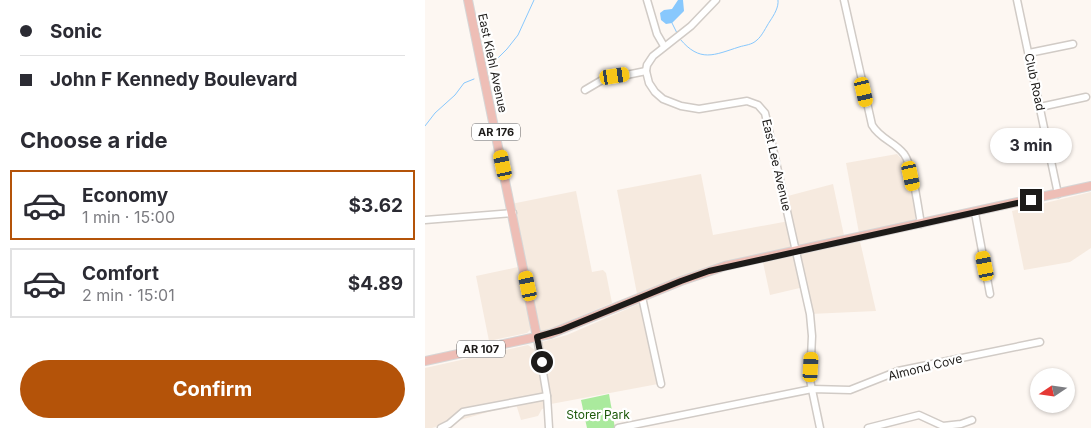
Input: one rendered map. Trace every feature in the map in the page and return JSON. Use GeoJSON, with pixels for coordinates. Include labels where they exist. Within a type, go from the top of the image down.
{"type":"FeatureCollection","features":[{"type":"Feature","properties":{"kind":"main road","name":"East Kiehl Avenue"},"geometry":{"type":"LineString","coordinates":[[468,0],[537,337]]}},
{"type":"Feature","properties":{"kind":"main road","name":"AR 107"},"geometry":{"type":"LineString","coordinates":[[425,361],[561,330],[709,271],[1091,186]]}},
{"type":"Feature","properties":{"kind":"street"},"geometry":{"type":"LineString","coordinates":[[647,0],[657,34],[664,46]]}},
{"type":"Feature","properties":{"kind":"street"},"geometry":{"type":"LineString","coordinates":[[585,90],[602,80],[646,71],[649,61],[664,46],[683,33],[716,0]]}},
{"type":"Feature","properties":{"kind":"street"},"geometry":{"type":"LineString","coordinates":[[844,0],[872,125],[879,135],[897,146],[907,158],[921,224]]}},
{"type":"Feature","properties":{"kind":"street","name":"Club Road"},"geometry":{"type":"LineString","coordinates":[[1017,0],[1058,194]]}},
{"type":"Feature","properties":{"kind":"street"},"geometry":{"type":"LineString","coordinates":[[1029,53],[1073,44]]}},
{"type":"Feature","properties":{"kind":"street","name":"East Lee Avenue"},"geometry":{"type":"LineString","coordinates":[[646,71],[649,83],[655,92],[674,104],[699,109],[747,101],[755,103],[762,109],[767,118],[812,326],[810,380],[820,428]]}},
{"type":"Feature","properties":{"kind":"street"},"geometry":{"type":"LineString","coordinates":[[1040,107],[1085,97]]}},
{"type":"Feature","properties":{"kind":"street"},"geometry":{"type":"LineString","coordinates":[[975,212],[990,294]]}},
{"type":"Feature","properties":{"kind":"street"},"geometry":{"type":"LineString","coordinates":[[425,220],[513,213]]}},
{"type":"Feature","properties":{"kind":"street"},"geometry":{"type":"LineString","coordinates":[[642,297],[661,384]]}},
{"type":"Feature","properties":{"kind":"street"},"geometry":{"type":"LineString","coordinates":[[537,337],[547,396],[549,428]]}},
{"type":"Feature","properties":{"kind":"street","name":"Almond Cove"},"geometry":{"type":"LineString","coordinates":[[618,428],[812,390],[850,390],[898,371],[1040,342]]}},
{"type":"Feature","properties":{"kind":"street"},"geometry":{"type":"LineString","coordinates":[[441,428],[463,412],[547,396]]}},
{"type":"Feature","properties":{"kind":"street"},"geometry":{"type":"LineString","coordinates":[[868,428],[919,415],[943,426],[961,424],[971,420]]}},
{"type":"Feature","properties":{"kind":"shaded area"},"geometry":{"type":"Polygon","coordinates":[[[897,154],[905,163],[916,215],[915,219],[910,222],[859,233],[846,163],[897,154]]]}},
{"type":"Feature","properties":{"kind":"shaded area"},"geometry":{"type":"Polygon","coordinates":[[[701,174],[713,235],[789,221],[784,197],[833,184],[845,240],[859,237],[876,311],[810,314],[804,287],[770,295],[762,258],[725,266],[638,299],[617,190],[701,174]]]}},
{"type":"Feature","properties":{"kind":"shaded area"},"geometry":{"type":"Polygon","coordinates":[[[576,191],[592,272],[603,270],[606,273],[612,303],[540,333],[511,204],[576,191]]]}},
{"type":"Feature","properties":{"kind":"shaded area"},"geometry":{"type":"Polygon","coordinates":[[[1091,192],[1091,248],[1070,262],[1024,270],[1012,211],[1091,192]]]}},
{"type":"Feature","properties":{"kind":"shaded area"},"geometry":{"type":"Polygon","coordinates":[[[518,267],[531,324],[530,330],[527,333],[489,341],[476,276],[518,267]]]}},
{"type":"Feature","properties":{"kind":"shaded area"},"geometry":{"type":"Polygon","coordinates":[[[641,303],[658,384],[551,404],[542,342],[567,335],[641,303]]]}},
{"type":"Feature","properties":{"kind":"shaded area"},"geometry":{"type":"Polygon","coordinates":[[[528,345],[536,351],[545,408],[542,409],[538,416],[521,420],[516,404],[432,428],[425,428],[425,368],[528,345]]]}},
{"type":"Feature","properties":{"kind":"green space","name":"Storer Park"},"geometry":{"type":"Polygon","coordinates":[[[609,394],[615,428],[587,428],[581,400],[609,394]]]}},
{"type":"Feature","properties":{"kind":"water"},"geometry":{"type":"Polygon","coordinates":[[[678,0],[683,0],[684,11],[672,23],[666,24],[661,20],[660,13],[664,10],[672,9],[678,0]]]}},
{"type":"Feature","properties":{"kind":"waterway"},"geometry":{"type":"LineString","coordinates":[[486,70],[518,35],[534,0]]}},
{"type":"Feature","properties":{"kind":"waterway"},"geometry":{"type":"LineString","coordinates":[[680,39],[687,47],[701,54],[708,55],[751,44],[764,31],[776,11],[778,0]]}},
{"type":"Feature","properties":{"kind":"waterway"},"geometry":{"type":"LineString","coordinates":[[672,23],[677,33]]}},
{"type":"Feature","properties":{"kind":"waterway"},"geometry":{"type":"LineString","coordinates":[[425,126],[464,83],[474,79]]}},
{"type":"Feature","properties":{"kind":"route"},"geometry":{"type":"LineString","coordinates":[[542,362],[537,337],[561,330],[709,271],[1031,200]]}}]}
